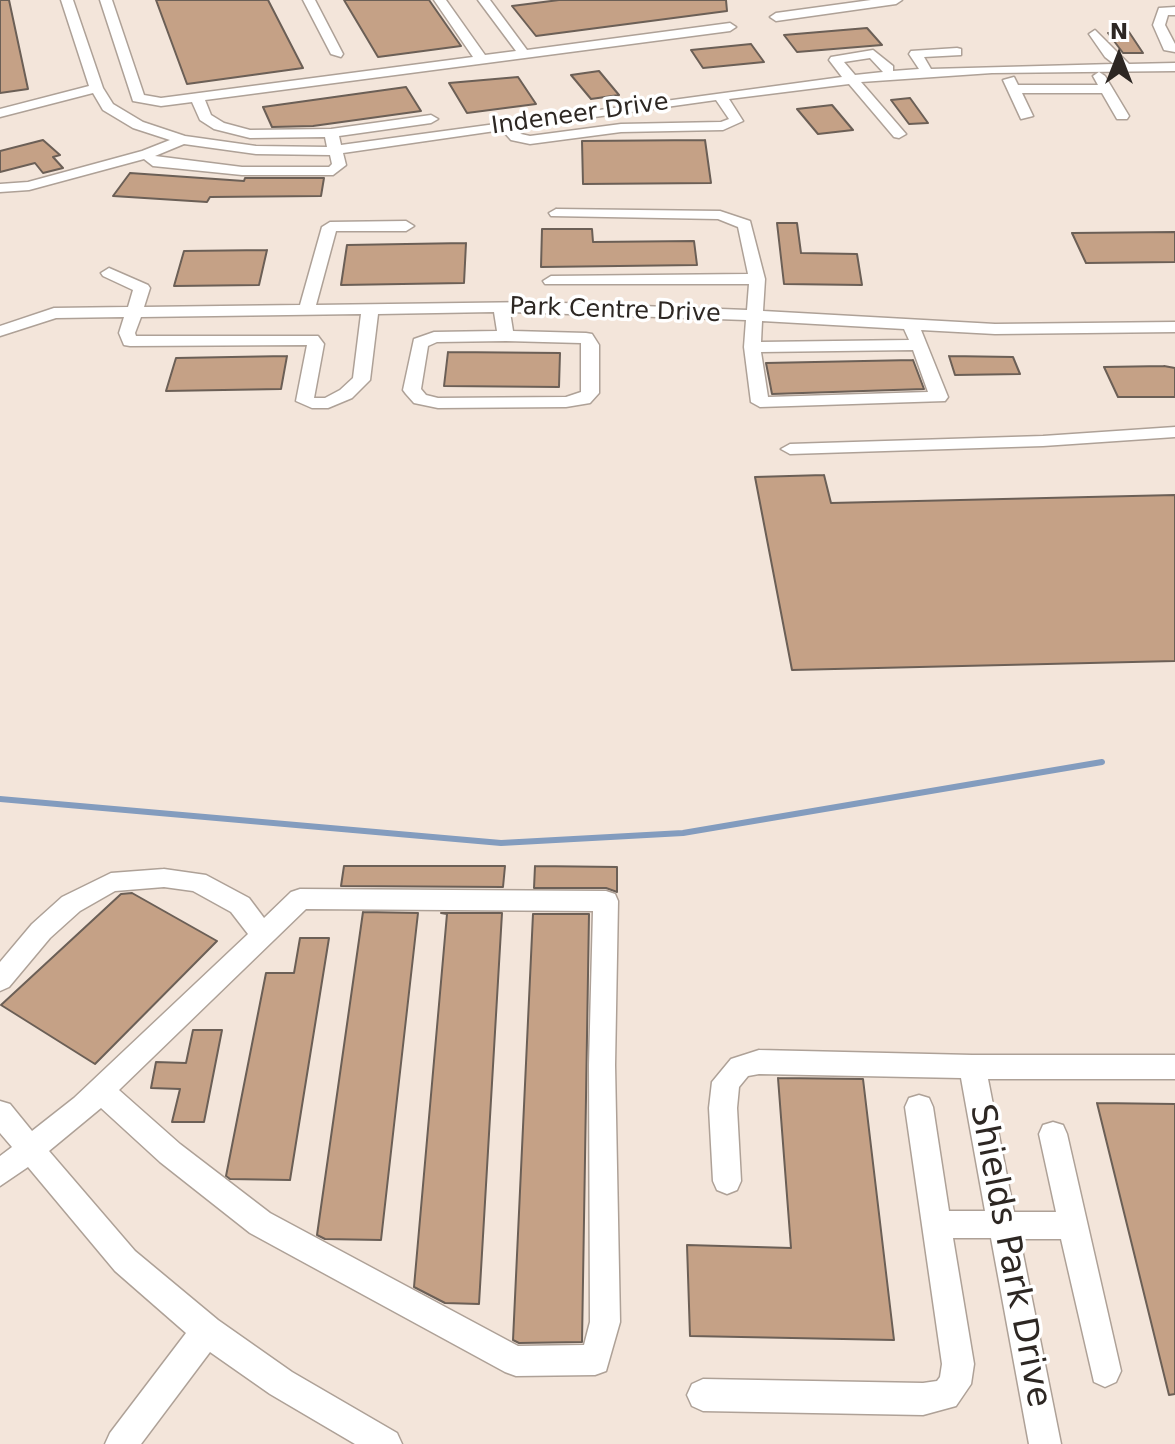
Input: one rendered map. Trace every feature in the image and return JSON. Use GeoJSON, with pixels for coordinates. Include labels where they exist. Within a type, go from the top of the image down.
{"type":"FeatureCollection","features":[{"type":"Feature","properties":{"kind":"street"},"geometry":{"type":"LineString","coordinates":[[309,0],[337,54]]}},
{"type":"Feature","properties":{"kind":"street"},"geometry":{"type":"LineString","coordinates":[[440,0],[482,60]]}},
{"type":"Feature","properties":{"kind":"street"},"geometry":{"type":"LineString","coordinates":[[776,17],[896,0]]}},
{"type":"Feature","properties":{"kind":"street"},"geometry":{"type":"LineString","coordinates":[[489,1],[524,54]]}},
{"type":"Feature","properties":{"kind":"street"},"geometry":{"type":"LineString","coordinates":[[90,8],[138,98],[161,102],[730,27]]}},
{"type":"Feature","properties":{"kind":"street","name":"Indeneer Drive"},"geometry":{"type":"LineString","coordinates":[[90,8],[96,88],[108,107],[138,125],[183,140],[256,150],[336,150],[720,96],[927,72],[1175,67]]}},
{"type":"Feature","properties":{"kind":"street"},"geometry":{"type":"LineString","coordinates":[[1175,11],[1163,11],[1159,25],[1168,47],[1175,48]]}},
{"type":"Feature","properties":{"kind":"street"},"geometry":{"type":"LineString","coordinates":[[1095,34],[1109,54],[1127,68]]}},
{"type":"Feature","properties":{"kind":"street"},"geometry":{"type":"LineString","coordinates":[[927,72],[915,54],[957,52]]}},
{"type":"Feature","properties":{"kind":"street"},"geometry":{"type":"LineString","coordinates":[[888,69],[873,54],[835,60],[899,134]]}},
{"type":"Feature","properties":{"kind":"street"},"geometry":{"type":"LineString","coordinates":[[1095,68],[1122,116]]}},
{"type":"Feature","properties":{"kind":"street"},"geometry":{"type":"LineString","coordinates":[[1004,69],[1026,116]]}},
{"type":"Feature","properties":{"kind":"street"},"geometry":{"type":"LineString","coordinates":[[0,113],[96,88]]}},
{"type":"Feature","properties":{"kind":"street"},"geometry":{"type":"LineString","coordinates":[[1014,89],[1105,89]]}},
{"type":"Feature","properties":{"kind":"street"},"geometry":{"type":"LineString","coordinates":[[506,126],[523,140],[621,128],[723,126],[736,121],[720,96]]}},
{"type":"Feature","properties":{"kind":"street"},"geometry":{"type":"LineString","coordinates":[[197,97],[205,117],[219,126],[265,135],[331,133],[431,119]]}},
{"type":"Feature","properties":{"kind":"street"},"geometry":{"type":"LineString","coordinates":[[147,154],[153,162],[242,171],[333,171],[339,165],[331,133]]}},
{"type":"Feature","properties":{"kind":"street"},"geometry":{"type":"LineString","coordinates":[[0,188],[29,186],[147,154],[183,140]]}},
{"type":"Feature","properties":{"kind":"street"},"geometry":{"type":"LineString","coordinates":[[556,213],[720,215],[745,224],[757,279],[752,347],[760,402],[939,397],[910,324]]}},
{"type":"Feature","properties":{"kind":"street"},"geometry":{"type":"LineString","coordinates":[[307,310],[330,227],[406,226]]}},
{"type":"Feature","properties":{"kind":"street"},"geometry":{"type":"LineString","coordinates":[[109,273],[142,288],[127,338],[135,342],[312,340],[316,344],[305,401],[312,403],[328,403],[346,394],[361,380],[370,309]]}},
{"type":"Feature","properties":{"kind":"street"},"geometry":{"type":"LineString","coordinates":[[551,281],[757,279]]}},
{"type":"Feature","properties":{"kind":"street"},"geometry":{"type":"LineString","coordinates":[[501,307],[506,336]]}},
{"type":"Feature","properties":{"kind":"street","name":"Park Centre Drive"},"geometry":{"type":"LineString","coordinates":[[0,331],[54,313],[501,307],[664,310],[995,329],[1175,327]]}},
{"type":"Feature","properties":{"kind":"street"},"geometry":{"type":"LineString","coordinates":[[506,336],[586,338],[591,345],[590,393],[584,399],[566,402],[438,403],[420,399],[412,390],[420,343],[434,337],[506,336]]}},
{"type":"Feature","properties":{"kind":"street"},"geometry":{"type":"LineString","coordinates":[[752,347],[919,345]]}},
{"type":"Feature","properties":{"kind":"street"},"geometry":{"type":"LineString","coordinates":[[790,449],[1043,441],[1175,432]]}},
{"type":"Feature","properties":{"kind":"street"},"geometry":{"type":"LineString","coordinates":[[0,980],[41,931],[61,913],[111,882],[164,878],[197,882],[240,905],[262,934]]}},
{"type":"Feature","properties":{"kind":"street"},"geometry":{"type":"LineString","coordinates":[[0,1173],[101,1091],[300,899],[606,901],[602,1065],[605,1322],[595,1360],[516,1361],[260,1223],[170,1153],[101,1091]]}},
{"type":"Feature","properties":{"kind":"street"},"geometry":{"type":"LineString","coordinates":[[727,1181],[723,1108],[726,1082],[740,1067],[759,1062],[972,1067],[1175,1067]]}},
{"type":"Feature","properties":{"kind":"street","name":"Shields Park Drive"},"geometry":{"type":"LineString","coordinates":[[972,1067],[1045,1444]]}},
{"type":"Feature","properties":{"kind":"street"},"geometry":{"type":"LineString","coordinates":[[703,1395],[923,1399],[945,1395],[955,1384],[958,1364],[919,1107]]}},
{"type":"Feature","properties":{"kind":"street"},"geometry":{"type":"LineString","coordinates":[[0,1113],[125,1261],[207,1331],[281,1383],[386,1444]]}},
{"type":"Feature","properties":{"kind":"street"},"geometry":{"type":"LineString","coordinates":[[1053,1134],[1105,1371]]}},
{"type":"Feature","properties":{"kind":"street"},"geometry":{"type":"LineString","coordinates":[[937,1224],[1073,1226]]}},
{"type":"Feature","properties":{"kind":"street"},"geometry":{"type":"LineString","coordinates":[[121,1444],[207,1331]]}},
{"type":"Feature","properties":{"kind":"building"},"geometry":{"type":"Polygon","coordinates":[[[0,0],[9,0],[28,89],[0,93],[0,0]]]}},
{"type":"Feature","properties":{"kind":"building"},"geometry":{"type":"Polygon","coordinates":[[[156,0],[268,0],[303,68],[187,84],[156,0]]]}},
{"type":"Feature","properties":{"kind":"building"},"geometry":{"type":"Polygon","coordinates":[[[344,0],[429,0],[461,46],[378,57],[344,0]]]}},
{"type":"Feature","properties":{"kind":"building"},"geometry":{"type":"Polygon","coordinates":[[[559,0],[726,0],[727,11],[536,36],[512,6],[559,0]]]}},
{"type":"Feature","properties":{"kind":"building"},"geometry":{"type":"Polygon","coordinates":[[[867,28],[882,45],[797,52],[784,35],[867,28]]]}},
{"type":"Feature","properties":{"kind":"building"},"geometry":{"type":"Polygon","coordinates":[[[1129,32],[1143,53],[1123,53],[1108,33],[1129,32]]]}},
{"type":"Feature","properties":{"kind":"building"},"geometry":{"type":"Polygon","coordinates":[[[751,44],[764,62],[703,68],[691,50],[751,44]]]}},
{"type":"Feature","properties":{"kind":"building"},"geometry":{"type":"Polygon","coordinates":[[[599,71],[619,95],[591,99],[571,75],[599,71]]]}},
{"type":"Feature","properties":{"kind":"building"},"geometry":{"type":"Polygon","coordinates":[[[518,77],[536,104],[467,113],[449,83],[518,77]]]}},
{"type":"Feature","properties":{"kind":"building"},"geometry":{"type":"Polygon","coordinates":[[[406,87],[421,111],[313,126],[272,127],[263,107],[406,87]]]}},
{"type":"Feature","properties":{"kind":"building"},"geometry":{"type":"Polygon","coordinates":[[[910,98],[928,123],[909,124],[891,100],[910,98]]]}},
{"type":"Feature","properties":{"kind":"building"},"geometry":{"type":"Polygon","coordinates":[[[832,105],[853,130],[818,134],[797,109],[832,105]]]}},
{"type":"Feature","properties":{"kind":"building"},"geometry":{"type":"Polygon","coordinates":[[[43,140],[60,155],[53,157],[63,168],[43,173],[35,163],[0,172],[0,151],[43,140]]]}},
{"type":"Feature","properties":{"kind":"building"},"geometry":{"type":"Polygon","coordinates":[[[705,140],[711,183],[583,184],[582,141],[705,140]]]}},
{"type":"Feature","properties":{"kind":"building"},"geometry":{"type":"Polygon","coordinates":[[[130,173],[244,181],[245,178],[324,178],[321,196],[210,197],[207,202],[113,196],[130,173]]]}},
{"type":"Feature","properties":{"kind":"building"},"geometry":{"type":"Polygon","coordinates":[[[777,223],[797,223],[801,253],[857,254],[862,285],[784,284],[777,223]]]}},
{"type":"Feature","properties":{"kind":"building"},"geometry":{"type":"Polygon","coordinates":[[[542,229],[592,229],[593,242],[694,241],[697,265],[541,267],[542,229]]]}},
{"type":"Feature","properties":{"kind":"building"},"geometry":{"type":"Polygon","coordinates":[[[1175,232],[1175,262],[1086,263],[1072,233],[1175,232]]]}},
{"type":"Feature","properties":{"kind":"building"},"geometry":{"type":"Polygon","coordinates":[[[466,243],[464,283],[341,285],[347,245],[466,243]]]}},
{"type":"Feature","properties":{"kind":"building"},"geometry":{"type":"Polygon","coordinates":[[[267,250],[259,285],[174,286],[184,251],[267,250]]]}},
{"type":"Feature","properties":{"kind":"building"},"geometry":{"type":"Polygon","coordinates":[[[448,352],[560,353],[559,387],[444,386],[448,352]]]}},
{"type":"Feature","properties":{"kind":"building"},"geometry":{"type":"Polygon","coordinates":[[[287,356],[281,389],[166,391],[176,358],[287,356]]]}},
{"type":"Feature","properties":{"kind":"building"},"geometry":{"type":"Polygon","coordinates":[[[949,356],[1013,357],[1020,374],[955,375],[949,356]]]}},
{"type":"Feature","properties":{"kind":"building"},"geometry":{"type":"Polygon","coordinates":[[[913,360],[924,389],[772,394],[766,363],[913,360]]]}},
{"type":"Feature","properties":{"kind":"building"},"geometry":{"type":"Polygon","coordinates":[[[1104,367],[1175,368],[1175,397],[1118,397],[1104,367]]]}},
{"type":"Feature","properties":{"kind":"building"},"geometry":{"type":"Polygon","coordinates":[[[824,475],[831,503],[1175,495],[1175,661],[792,670],[755,477],[824,475]]]}},
{"type":"Feature","properties":{"kind":"building"},"geometry":{"type":"Polygon","coordinates":[[[344,866],[505,866],[503,887],[341,886],[344,866]]]}},
{"type":"Feature","properties":{"kind":"building"},"geometry":{"type":"Polygon","coordinates":[[[535,866],[617,867],[617,892],[606,888],[534,888],[535,866]]]}},
{"type":"Feature","properties":{"kind":"building"},"geometry":{"type":"Polygon","coordinates":[[[132,893],[217,941],[95,1064],[1,1005],[121,894],[132,893]]]}},
{"type":"Feature","properties":{"kind":"building"},"geometry":{"type":"Polygon","coordinates":[[[363,912],[418,913],[381,1240],[325,1239],[317,1235],[363,912]]]}},
{"type":"Feature","properties":{"kind":"building"},"geometry":{"type":"Polygon","coordinates":[[[441,913],[502,913],[479,1304],[445,1303],[414,1287],[447,914],[441,913]]]}},
{"type":"Feature","properties":{"kind":"building"},"geometry":{"type":"Polygon","coordinates":[[[533,914],[589,914],[582,1342],[519,1343],[513,1340],[533,914]]]}},
{"type":"Feature","properties":{"kind":"building"},"geometry":{"type":"Polygon","coordinates":[[[300,938],[329,938],[290,1180],[230,1179],[226,1176],[266,973],[294,973],[300,938]]]}},
{"type":"Feature","properties":{"kind":"building"},"geometry":{"type":"Polygon","coordinates":[[[193,1030],[222,1030],[204,1122],[172,1122],[180,1089],[151,1088],[156,1062],[186,1063],[193,1030]]]}},
{"type":"Feature","properties":{"kind":"building"},"geometry":{"type":"Polygon","coordinates":[[[778,1078],[863,1079],[894,1340],[690,1336],[687,1245],[791,1248],[778,1078]]]}},
{"type":"Feature","properties":{"kind":"building"},"geometry":{"type":"Polygon","coordinates":[[[1097,1103],[1175,1104],[1175,1394],[1169,1395],[1097,1103]]]}},
{"type":"Feature","properties":{"kind":"waterway"},"geometry":{"type":"LineString","coordinates":[[0,799],[501,843],[683,833],[1102,762]]}}]}
